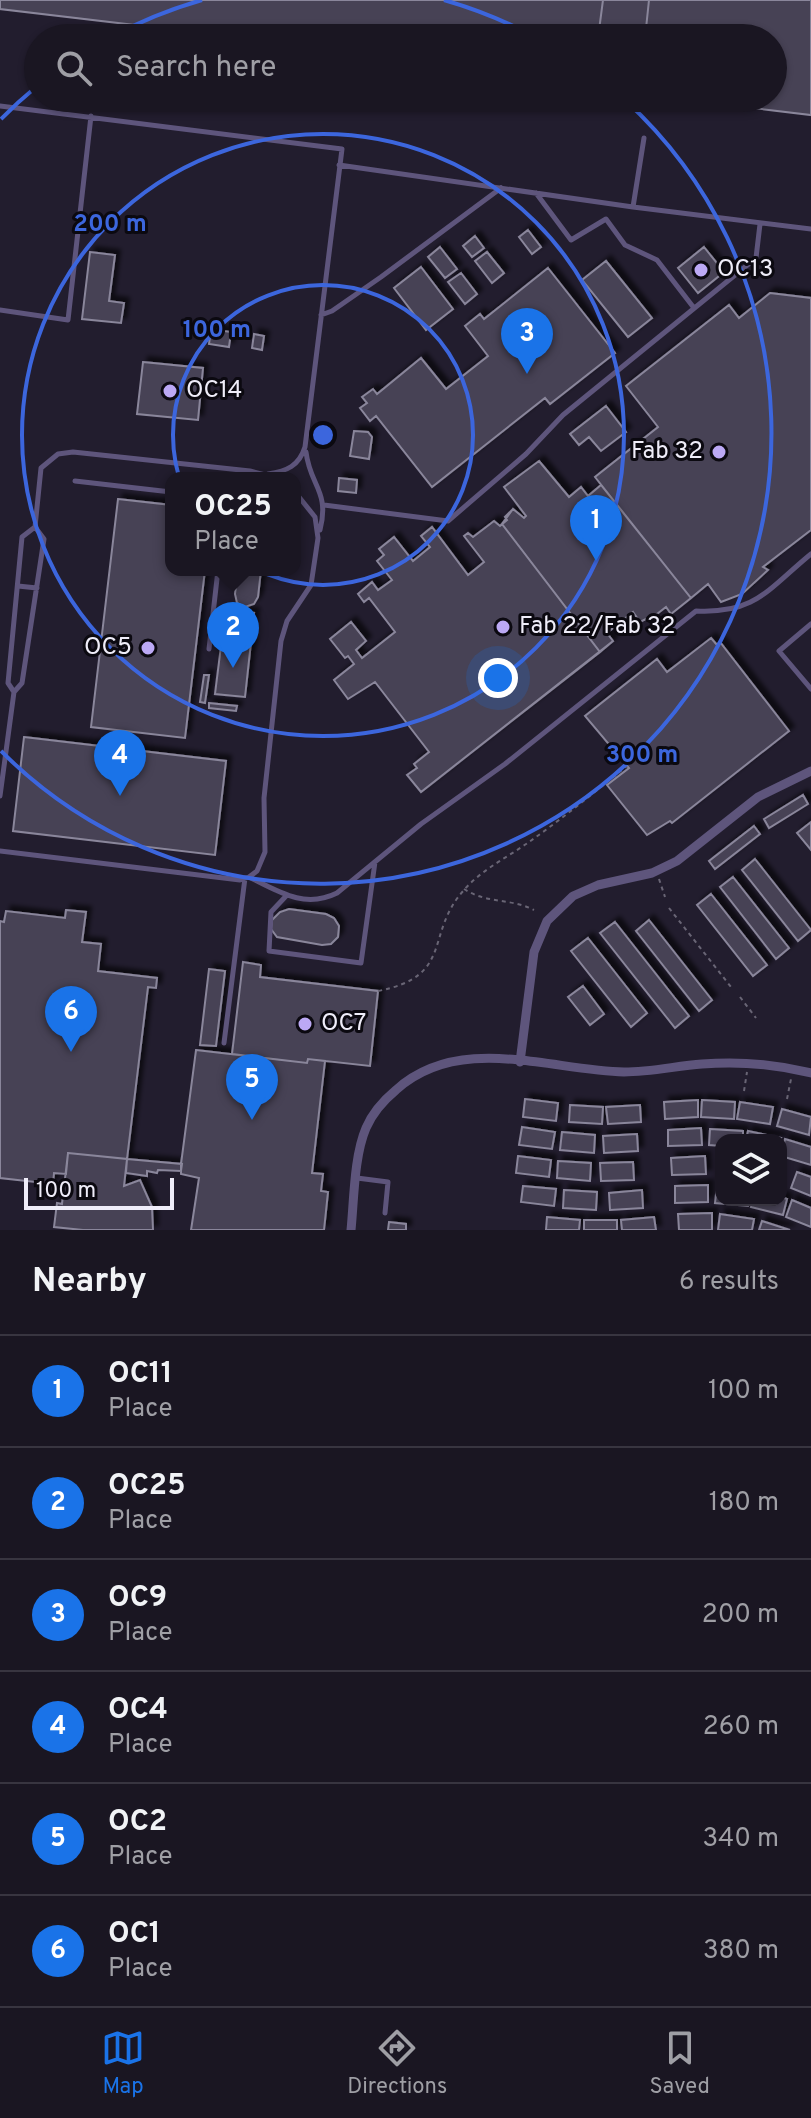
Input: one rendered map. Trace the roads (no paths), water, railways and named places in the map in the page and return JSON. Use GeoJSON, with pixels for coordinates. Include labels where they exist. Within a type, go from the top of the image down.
{"type":"FeatureCollection","features":[{"type":"Feature","properties":{"kind":"street"},"geometry":{"type":"LineString","coordinates":[[520,1062],[534,952],[539,936],[559,908],[586,889],[652,873],[677,861],[758,797],[811,771]]}},
{"type":"Feature","properties":{"kind":"street"},"geometry":{"type":"LineString","coordinates":[[351,1230],[367,1127],[379,1108],[404,1082],[449,1061],[486,1058],[630,1072],[700,1064],[748,1063],[811,1073]]}},
{"type":"Feature","properties":{"kind":"lane"},"geometry":{"type":"LineString","coordinates":[[0,106],[24,109]]}},
{"type":"Feature","properties":{"kind":"lane"},"geometry":{"type":"LineString","coordinates":[[55,112],[342,149],[305,447],[301,459],[293,467],[275,472]]}},
{"type":"Feature","properties":{"kind":"lane"},"geometry":{"type":"LineString","coordinates":[[0,310],[68,320],[91,116]]}},
{"type":"Feature","properties":{"kind":"lane"},"geometry":{"type":"LineString","coordinates":[[633,207],[644,138]]}},
{"type":"Feature","properties":{"kind":"lane"},"geometry":{"type":"LineString","coordinates":[[339,165],[811,229]]}},
{"type":"Feature","properties":{"kind":"lane"},"geometry":{"type":"LineString","coordinates":[[321,315],[332,311],[381,277],[502,187]]}},
{"type":"Feature","properties":{"kind":"lane"},"geometry":{"type":"LineString","coordinates":[[536,193],[571,240],[606,219],[625,245],[657,260],[694,308]]}},
{"type":"Feature","properties":{"kind":"lane"},"geometry":{"type":"LineString","coordinates":[[324,505],[448,521],[526,454],[563,415],[756,258],[760,224]]}},
{"type":"Feature","properties":{"kind":"lane"},"geometry":{"type":"LineString","coordinates":[[224,1043],[247,878],[257,871],[265,852],[264,798],[281,641],[287,621],[311,585],[324,505],[307,462],[305,447]]}},
{"type":"Feature","properties":{"kind":"lane"},"geometry":{"type":"LineString","coordinates":[[0,796],[2,761],[14,692],[22,683],[44,539],[35,527],[41,468],[58,454],[73,452],[253,472]]}},
{"type":"Feature","properties":{"kind":"lane"},"geometry":{"type":"LineString","coordinates":[[75,481],[165,491]]}},
{"type":"Feature","properties":{"kind":"lane"},"geometry":{"type":"LineString","coordinates":[[301,500],[315,517],[318,538]]}},
{"type":"Feature","properties":{"kind":"lane"},"geometry":{"type":"LineString","coordinates":[[14,692],[8,683],[22,537],[35,527]]}},
{"type":"Feature","properties":{"kind":"lane"},"geometry":{"type":"LineString","coordinates":[[0,851],[247,878],[293,899],[322,900],[337,893],[432,816],[505,764],[696,611],[722,613],[741,608],[756,600],[811,554]]}},
{"type":"Feature","properties":{"kind":"lane"},"geometry":{"type":"LineString","coordinates":[[209,649],[217,576]]}},
{"type":"Feature","properties":{"kind":"lane"},"geometry":{"type":"LineString","coordinates":[[18,586],[37,588]]}},
{"type":"Feature","properties":{"kind":"lane"},"geometry":{"type":"LineString","coordinates":[[811,624],[779,651],[811,689]]}},
{"type":"Feature","properties":{"kind":"lane"},"geometry":{"type":"LineString","coordinates":[[287,895],[271,912],[269,951],[361,963],[375,861]]}},
{"type":"Feature","properties":{"kind":"lane"},"geometry":{"type":"LineString","coordinates":[[357,1178],[388,1182],[385,1213]]}},
{"type":"Feature","properties":{"kind":"place","name":"OC13"},"geometry":{"type":"Point","coordinates":[701,270]}},
{"type":"Feature","properties":{"kind":"place","name":"OC9"},"geometry":{"type":"Point","coordinates":[527,374]}},
{"type":"Feature","properties":{"kind":"place","name":"OC14"},"geometry":{"type":"Point","coordinates":[170,391]}},
{"type":"Feature","properties":{"kind":"place","name":"Fab 32"},"geometry":{"type":"Point","coordinates":[719,452]}},
{"type":"Feature","properties":{"kind":"place","name":"OC11"},"geometry":{"type":"Point","coordinates":[596,561]}},
{"type":"Feature","properties":{"kind":"place","name":"Fab 22/Fab 32"},"geometry":{"type":"Point","coordinates":[503,627]}},
{"type":"Feature","properties":{"kind":"place","name":"OC5"},"geometry":{"type":"Point","coordinates":[148,648]}},
{"type":"Feature","properties":{"kind":"place","name":"OC25"},"geometry":{"type":"Point","coordinates":[233,668]}},
{"type":"Feature","properties":{"kind":"place","name":"OC4"},"geometry":{"type":"Point","coordinates":[120,796]}},
{"type":"Feature","properties":{"kind":"place","name":"OC7"},"geometry":{"type":"Point","coordinates":[305,1024]}},
{"type":"Feature","properties":{"kind":"place","name":"OC1"},"geometry":{"type":"Point","coordinates":[71,1052]}},
{"type":"Feature","properties":{"kind":"place","name":"OC2"},"geometry":{"type":"Point","coordinates":[252,1120]}}]}
